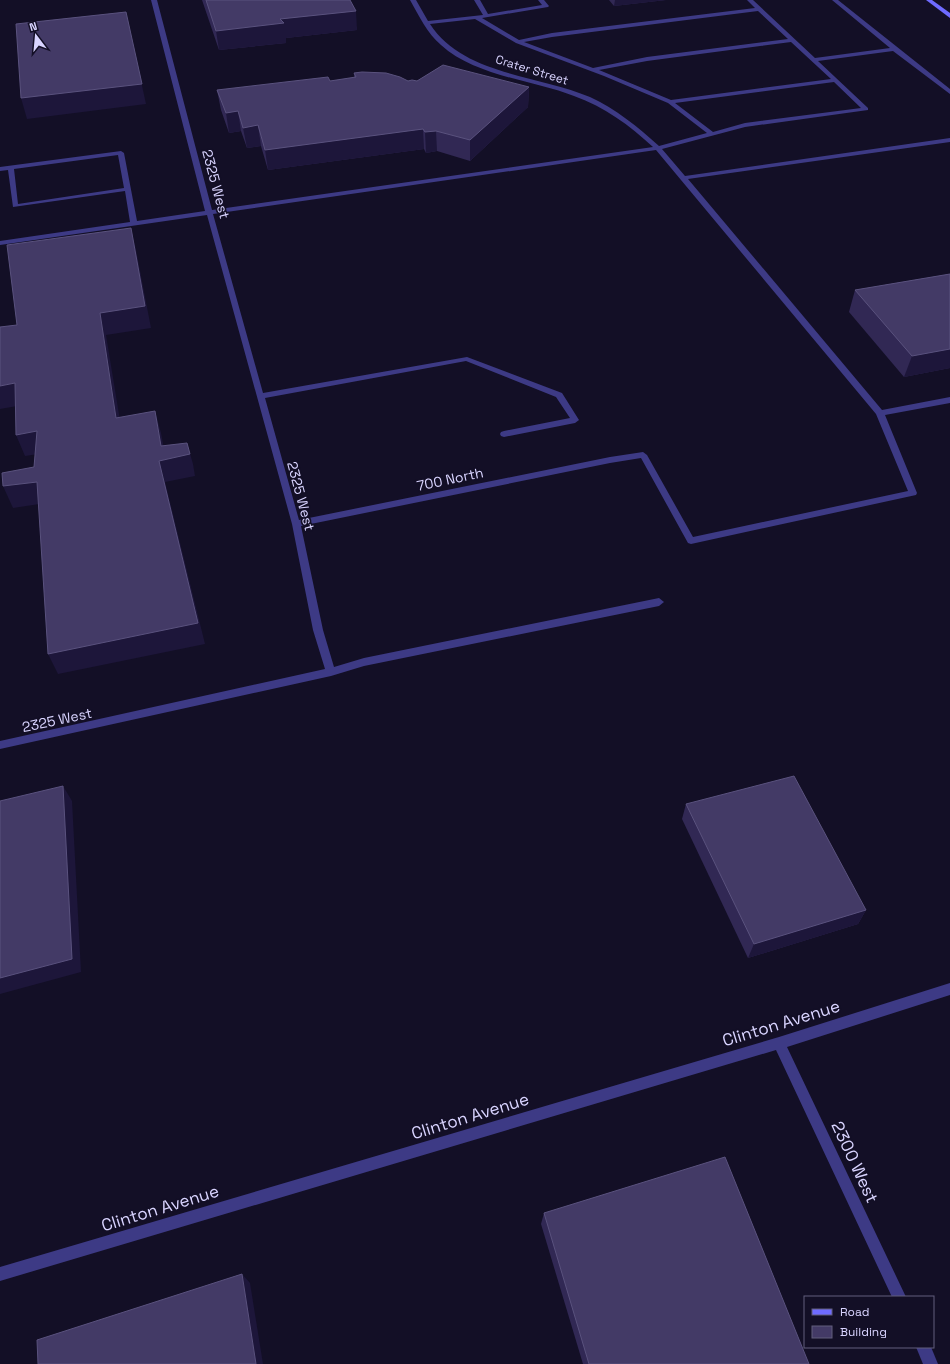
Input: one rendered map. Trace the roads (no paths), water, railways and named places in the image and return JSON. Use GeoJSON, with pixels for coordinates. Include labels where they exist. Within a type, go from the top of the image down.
{"type":"FeatureCollection","features":[{"type":"Feature","properties":{"kind":"street","name":"2325 West"},"geometry":{"type":"LineString","coordinates":[[0,745],[331,672],[318,630],[296,524],[209,212],[154,0]]}},
{"type":"Feature","properties":{"kind":"street","name":"Crater Street"},"geometry":{"type":"LineString","coordinates":[[413,0],[434,35],[456,53],[474,63],[547,84],[606,107],[629,123],[658,148],[880,413]]}},
{"type":"Feature","properties":{"kind":"street"},"geometry":{"type":"LineString","coordinates":[[476,0],[486,16]]}},
{"type":"Feature","properties":{"kind":"street"},"geometry":{"type":"LineString","coordinates":[[426,23],[486,16],[546,6],[541,0]]}},
{"type":"Feature","properties":{"kind":"street"},"geometry":{"type":"LineString","coordinates":[[0,243],[658,148],[745,125],[866,109],[750,0]]}},
{"type":"Feature","properties":{"kind":"street"},"geometry":{"type":"LineString","coordinates":[[835,0],[894,49],[950,92]]}},
{"type":"Feature","properties":{"kind":"street"},"geometry":{"type":"LineString","coordinates":[[929,0],[950,16]]}},
{"type":"Feature","properties":{"kind":"street"},"geometry":{"type":"LineString","coordinates":[[518,42],[552,35],[760,9]]}},
{"type":"Feature","properties":{"kind":"street"},"geometry":{"type":"LineString","coordinates":[[476,17],[518,42],[594,70],[670,102],[712,134]]}},
{"type":"Feature","properties":{"kind":"street"},"geometry":{"type":"LineString","coordinates":[[594,70],[647,59],[792,40]]}},
{"type":"Feature","properties":{"kind":"street"},"geometry":{"type":"LineString","coordinates":[[813,60],[894,49]]}},
{"type":"Feature","properties":{"kind":"street"},"geometry":{"type":"LineString","coordinates":[[670,102],[835,80]]}},
{"type":"Feature","properties":{"kind":"street"},"geometry":{"type":"LineString","coordinates":[[684,178],[950,140]]}},
{"type":"Feature","properties":{"kind":"street"},"geometry":{"type":"LineString","coordinates":[[0,169],[121,153],[134,223]]}},
{"type":"Feature","properties":{"kind":"street"},"geometry":{"type":"LineString","coordinates":[[11,168],[15,206],[128,189]]}},
{"type":"Feature","properties":{"kind":"street"},"geometry":{"type":"LineString","coordinates":[[261,396],[467,359],[560,395],[576,420],[504,434]]}},
{"type":"Feature","properties":{"kind":"street"},"geometry":{"type":"LineString","coordinates":[[880,413],[950,400]]}},
{"type":"Feature","properties":{"kind":"street","name":"700 North"},"geometry":{"type":"LineString","coordinates":[[296,524],[643,454],[691,541],[913,493],[880,413]]}},
{"type":"Feature","properties":{"kind":"street"},"geometry":{"type":"LineString","coordinates":[[331,672],[364,662],[659,602]]}},
{"type":"Feature","properties":{"kind":"street","name":"Clinton Avenue"},"geometry":{"type":"LineString","coordinates":[[0,1274],[779,1043],[950,989]]}},
{"type":"Feature","properties":{"kind":"street","name":"2300 West"},"geometry":{"type":"LineString","coordinates":[[779,1043],[899,1296]]}},
{"type":"Feature","properties":{"kind":"street"},"geometry":{"type":"LineString","coordinates":[[923,1348],[931,1364]]}}]}
